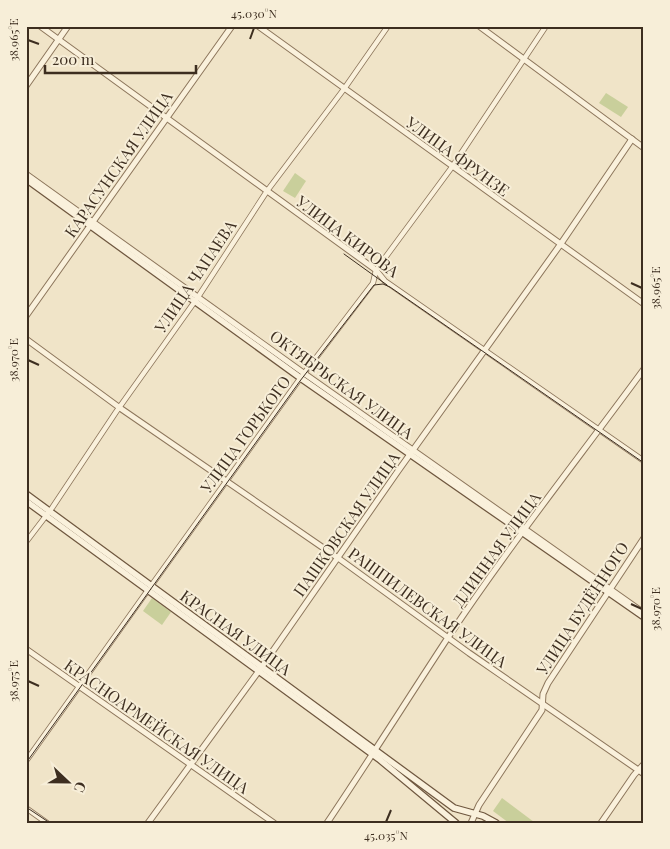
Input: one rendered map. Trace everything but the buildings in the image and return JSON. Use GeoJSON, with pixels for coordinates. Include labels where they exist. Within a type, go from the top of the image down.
{"type":"FeatureCollection","features":[{"type":"Feature","properties":{"kind":"main road","name":"ОКТЯБРЬСКАЯ УЛИЦА"},"geometry":{"type":"LineString","coordinates":[[26,179],[91,223],[302,376],[644,618]]}},
{"type":"Feature","properties":{"kind":"main road","name":"КРАСНАЯ УЛИЦА"},"geometry":{"type":"LineString","coordinates":[[26,494],[48,513],[374,753],[454,808],[496,823]]}},
{"type":"Feature","properties":{"kind":"main road","name":"КРАСНАЯ УЛИЦА"},"geometry":{"type":"LineString","coordinates":[[26,501],[48,513]]}},
{"type":"Feature","properties":{"kind":"main road","name":"КРАСНАЯ УЛИЦА"},"geometry":{"type":"LineString","coordinates":[[374,753],[424,798],[456,823]]}},
{"type":"Feature","properties":{"kind":"street","name":"УЛИЦА КИРОВА"},"geometry":{"type":"LineString","coordinates":[[40,26],[376,270],[385,281],[644,461]]}},
{"type":"Feature","properties":{"kind":"street"},"geometry":{"type":"LineString","coordinates":[[26,86],[68,26]]}},
{"type":"Feature","properties":{"kind":"street","name":"КАРАСУНСКАЯ УЛИЦА"},"geometry":{"type":"LineString","coordinates":[[26,316],[232,26]]}},
{"type":"Feature","properties":{"kind":"street","name":"УЛИЦА ФРУНЗЕ"},"geometry":{"type":"LineString","coordinates":[[258,26],[644,304]]}},
{"type":"Feature","properties":{"kind":"street","name":"УЛИЦА ЧАПАЕВА"},"geometry":{"type":"LineString","coordinates":[[26,542],[197,299],[267,191],[344,89],[388,26]]}},
{"type":"Feature","properties":{"kind":"street"},"geometry":{"type":"LineString","coordinates":[[479,26],[644,148]]}},
{"type":"Feature","properties":{"kind":"street","name":"УЛИЦА ГОРЬКОГО"},"geometry":{"type":"LineString","coordinates":[[26,761],[302,376],[372,283],[376,270],[452,167],[546,26]]}},
{"type":"Feature","properties":{"kind":"street","name":"ПАШКОВСКАЯ УЛИЦА"},"geometry":{"type":"LineString","coordinates":[[148,823],[260,669],[560,245],[632,139]]}},
{"type":"Feature","properties":{"kind":"street","name":"ОКТЯБРЬСКАЯ УЛИЦА"},"geometry":{"type":"LineString","coordinates":[[26,174],[91,223]]}},
{"type":"Feature","properties":{"kind":"street","name":"РАШПИЛЕВСКАЯ УЛИЦА"},"geometry":{"type":"LineString","coordinates":[[26,339],[120,408],[338,558],[448,638],[644,774]]}},
{"type":"Feature","properties":{"kind":"street","name":"ДЛИННАЯ УЛИЦА"},"geometry":{"type":"LineString","coordinates":[[327,823],[448,638],[523,531],[644,369]]}},
{"type":"Feature","properties":{"kind":"street","name":"УЛИЦА БУДЁННОГО"},"geometry":{"type":"LineString","coordinates":[[471,823],[542,710],[544,704],[543,694],[548,683],[644,538]]}},
{"type":"Feature","properties":{"kind":"street","name":"ОКТЯБРЬСКАЯ УЛИЦА"},"geometry":{"type":"LineString","coordinates":[[608,591],[644,613]]}},
{"type":"Feature","properties":{"kind":"street","name":"КРАСНОАРМЕЙСКАЯ УЛИЦА"},"geometry":{"type":"LineString","coordinates":[[26,649],[274,823]]}},
{"type":"Feature","properties":{"kind":"street"},"geometry":{"type":"LineString","coordinates":[[601,823],[644,764]]}},
{"type":"Feature","properties":{"kind":"street"},"geometry":{"type":"LineString","coordinates":[[424,798],[430,790]]}},
{"type":"Feature","properties":{"kind":"street"},"geometry":{"type":"LineString","coordinates":[[26,808],[47,823]]}},
{"type":"Feature","properties":{"kind":"green space"},"geometry":{"type":"Polygon","coordinates":[[[606,93],[628,107],[621,117],[599,103],[606,93]]]}},
{"type":"Feature","properties":{"kind":"green space"},"geometry":{"type":"Polygon","coordinates":[[[295,173],[306,181],[295,198],[283,191],[295,173]]]}},
{"type":"Feature","properties":{"kind":"green space"},"geometry":{"type":"Polygon","coordinates":[[[152,598],[171,612],[162,625],[143,611],[152,598]]]}},
{"type":"Feature","properties":{"kind":"green space"},"geometry":{"type":"Polygon","coordinates":[[[502,798],[534,823],[509,823],[493,811],[502,798]]]}},
{"type":"Feature","properties":{"kind":"tram line"},"geometry":{"type":"LineString","coordinates":[[344,254],[387,285]]}},
{"type":"Feature","properties":{"kind":"tram line"},"geometry":{"type":"LineString","coordinates":[[26,763],[300,381],[374,285],[383,284],[390,287],[644,463]]}},
{"type":"Feature","properties":{"kind":"tram line"},"geometry":{"type":"LineString","coordinates":[[26,807],[50,823]]}}]}
